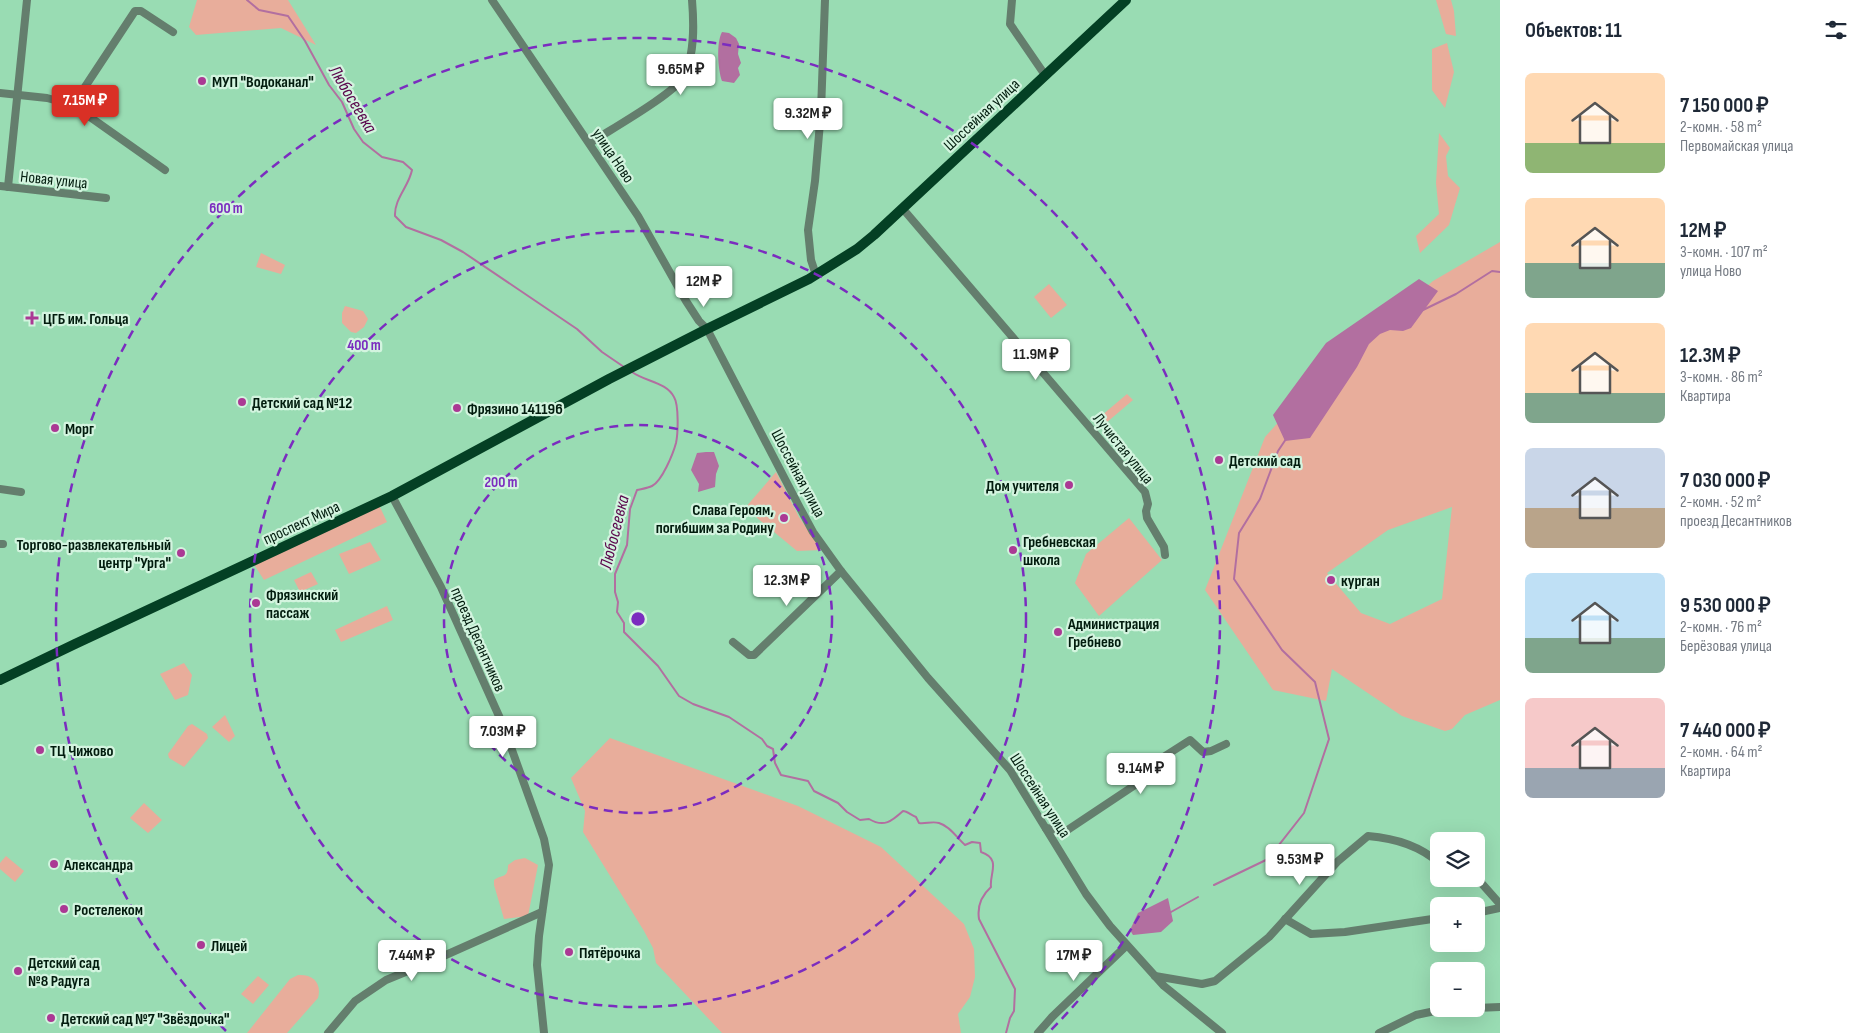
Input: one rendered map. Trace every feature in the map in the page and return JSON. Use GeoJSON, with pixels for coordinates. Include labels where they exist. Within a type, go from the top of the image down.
{"type":"FeatureCollection","features":[{"type":"Feature","properties":{"kind":"main road","name":"Шоссейная улица"},"geometry":{"type":"LineString","coordinates":[[707,328],[816,275],[862,246],[1126,0]]}},
{"type":"Feature","properties":{"kind":"main road","name":"проспект Мира"},"geometry":{"type":"LineString","coordinates":[[0,680],[392,496],[707,328]]}},
{"type":"Feature","properties":{"kind":"street"},"geometry":{"type":"LineString","coordinates":[[4,187],[17,96],[27,0]]}},
{"type":"Feature","properties":{"kind":"street","name":"улица Ново"},"geometry":{"type":"LineString","coordinates":[[492,0],[638,216],[686,301],[699,321],[707,328]]}},
{"type":"Feature","properties":{"kind":"street"},"geometry":{"type":"LineString","coordinates":[[590,143],[665,95],[683,78],[689,62],[692,44],[692,0]]}},
{"type":"Feature","properties":{"kind":"street"},"geometry":{"type":"LineString","coordinates":[[816,275],[811,260],[808,230],[815,180],[821,111],[825,0]]}},
{"type":"Feature","properties":{"kind":"street"},"geometry":{"type":"LineString","coordinates":[[1012,0],[1010,24],[1045,75]]}},
{"type":"Feature","properties":{"kind":"street"},"geometry":{"type":"LineString","coordinates":[[73,105],[135,11],[141,11],[173,32]]}},
{"type":"Feature","properties":{"kind":"street"},"geometry":{"type":"LineString","coordinates":[[0,94],[47,98],[73,105],[165,170]]}},
{"type":"Feature","properties":{"kind":"street","name":"Новая улица"},"geometry":{"type":"LineString","coordinates":[[4,187],[106,198]]}},
{"type":"Feature","properties":{"kind":"street","name":"Лучистая улица"},"geometry":{"type":"LineString","coordinates":[[903,209],[1145,492],[1148,500],[1147,518],[1164,547],[1165,554]]}},
{"type":"Feature","properties":{"kind":"street","name":"Шоссейная улица"},"geometry":{"type":"LineString","coordinates":[[707,328],[813,532],[841,571],[928,678],[1010,770],[1086,894],[1126,946],[1174,995],[1222,1033]]}},
{"type":"Feature","properties":{"kind":"street"},"geometry":{"type":"LineString","coordinates":[[0,489],[21,492]]}},
{"type":"Feature","properties":{"kind":"street","name":"проезд Десантников"},"geometry":{"type":"LineString","coordinates":[[392,496],[447,602],[503,725],[544,839],[549,865],[537,965],[544,1033]]}},
{"type":"Feature","properties":{"kind":"street"},"geometry":{"type":"LineString","coordinates":[[733,642],[749,655],[754,655],[841,571]]}},
{"type":"Feature","properties":{"kind":"street"},"geometry":{"type":"LineString","coordinates":[[1046,828],[1066,831],[1138,783],[1154,763],[1190,740],[1203,752],[1211,751],[1226,744]]}},
{"type":"Feature","properties":{"kind":"street"},"geometry":{"type":"LineString","coordinates":[[1154,976],[1202,984],[1215,981],[1269,936],[1337,862],[1368,836],[1385,837],[1406,844],[1430,856]]}},
{"type":"Feature","properties":{"kind":"street"},"geometry":{"type":"LineString","coordinates":[[1485,887],[1500,904]]}},
{"type":"Feature","properties":{"kind":"street"},"geometry":{"type":"LineString","coordinates":[[1485,911],[1500,908]]}},
{"type":"Feature","properties":{"kind":"street"},"geometry":{"type":"LineString","coordinates":[[328,1033],[355,1002],[386,980],[542,912]]}},
{"type":"Feature","properties":{"kind":"street"},"geometry":{"type":"LineString","coordinates":[[1285,919],[1311,934],[1345,932],[1430,919]]}},
{"type":"Feature","properties":{"kind":"street"},"geometry":{"type":"LineString","coordinates":[[1038,1033],[1052,1017],[1126,946]]}},
{"type":"Feature","properties":{"kind":"street"},"geometry":{"type":"LineString","coordinates":[[1174,995],[1186,982]]}},
{"type":"Feature","properties":{"kind":"street"},"geometry":{"type":"LineString","coordinates":[[1485,1008],[1500,1008]]}},
{"type":"Feature","properties":{"kind":"street"},"geometry":{"type":"LineString","coordinates":[[1378,1033],[1416,1015],[1430,1011]]}},
{"type":"Feature","properties":{"kind":"shaded area"},"geometry":{"type":"Polygon","coordinates":[[[197,0],[288,0],[316,45],[281,28],[196,35],[189,27],[197,0]]]}},
{"type":"Feature","properties":{"kind":"shaded area"},"geometry":{"type":"Polygon","coordinates":[[[1436,0],[1451,0],[1456,36],[1446,34],[1436,0]]]}},
{"type":"Feature","properties":{"kind":"shaded area"},"geometry":{"type":"Polygon","coordinates":[[[722,32],[729,33],[736,38],[739,44],[738,54],[741,63],[738,68],[740,75],[734,83],[722,81],[718,49],[722,32]]]}},
{"type":"Feature","properties":{"kind":"shaded area"},"geometry":{"type":"Polygon","coordinates":[[[1447,43],[1454,72],[1445,108],[1432,90],[1432,49],[1447,43]]]}},
{"type":"Feature","properties":{"kind":"shaded area"},"geometry":{"type":"Polygon","coordinates":[[[1439,133],[1450,148],[1446,156],[1448,176],[1460,188],[1449,225],[1420,253],[1416,236],[1439,214],[1436,183],[1439,133]]]}},
{"type":"Feature","properties":{"kind":"shaded area"},"geometry":{"type":"Polygon","coordinates":[[[1500,242],[1500,700],[1465,715],[1452,729],[1445,731],[1402,716],[1332,669],[1326,701],[1273,690],[1205,590],[1265,437],[1310,387],[1433,281],[1500,242]],[[1452,507],[1388,530],[1327,573],[1361,613],[1390,624],[1442,599],[1452,507]]]}},
{"type":"Feature","properties":{"kind":"shaded area"},"geometry":{"type":"Polygon","coordinates":[[[261,253],[285,265],[281,274],[256,267],[261,253]]]}},
{"type":"Feature","properties":{"kind":"shaded area"},"geometry":{"type":"Polygon","coordinates":[[[1419,279],[1438,291],[1411,328],[1403,331],[1390,330],[1380,334],[1369,344],[1357,367],[1310,438],[1285,441],[1273,415],[1326,343],[1419,279]]]}},
{"type":"Feature","properties":{"kind":"shaded area"},"geometry":{"type":"Polygon","coordinates":[[[1049,284],[1067,305],[1051,318],[1034,297],[1049,284]]]}},
{"type":"Feature","properties":{"kind":"shaded area"},"geometry":{"type":"Polygon","coordinates":[[[345,306],[363,311],[368,319],[364,327],[356,333],[351,332],[342,323],[342,313],[345,306]]]}},
{"type":"Feature","properties":{"kind":"shaded area"},"geometry":{"type":"Polygon","coordinates":[[[1127,394],[1133,400],[1106,423],[1101,416],[1127,394]]]}},
{"type":"Feature","properties":{"kind":"shaded area"},"geometry":{"type":"Polygon","coordinates":[[[714,452],[719,466],[715,487],[698,492],[699,484],[691,470],[697,453],[714,452]]]}},
{"type":"Feature","properties":{"kind":"shaded area"},"geometry":{"type":"Polygon","coordinates":[[[776,472],[799,517],[822,550],[797,551],[745,508],[776,472]]]}},
{"type":"Feature","properties":{"kind":"shaded area"},"geometry":{"type":"Polygon","coordinates":[[[379,505],[387,522],[264,580],[253,563],[379,505]]]}},
{"type":"Feature","properties":{"kind":"shaded area"},"geometry":{"type":"Polygon","coordinates":[[[1129,518],[1162,560],[1099,616],[1075,583],[1086,554],[1129,518]]]}},
{"type":"Feature","properties":{"kind":"shaded area"},"geometry":{"type":"Polygon","coordinates":[[[370,542],[381,560],[349,574],[339,554],[370,542]]]}},
{"type":"Feature","properties":{"kind":"shaded area"},"geometry":{"type":"Polygon","coordinates":[[[311,572],[318,584],[300,592],[294,580],[311,572]]]}},
{"type":"Feature","properties":{"kind":"shaded area"},"geometry":{"type":"Polygon","coordinates":[[[387,606],[393,620],[341,642],[335,630],[387,606]]]}},
{"type":"Feature","properties":{"kind":"shaded area"},"geometry":{"type":"Polygon","coordinates":[[[184,663],[192,675],[188,695],[175,700],[160,674],[184,663]]]}},
{"type":"Feature","properties":{"kind":"shaded area"},"geometry":{"type":"Polygon","coordinates":[[[225,715],[235,736],[229,742],[212,727],[225,715]]]}},
{"type":"Feature","properties":{"kind":"shaded area"},"geometry":{"type":"Polygon","coordinates":[[[192,724],[207,734],[208,738],[184,767],[169,758],[168,754],[188,726],[192,724]]]}},
{"type":"Feature","properties":{"kind":"shaded area"},"geometry":{"type":"Polygon","coordinates":[[[610,738],[798,806],[881,847],[964,924],[974,949],[975,977],[970,997],[958,1014],[961,1033],[722,1033],[656,963],[653,948],[644,931],[583,832],[585,811],[571,778],[610,738]]]}},
{"type":"Feature","properties":{"kind":"shaded area"},"geometry":{"type":"Polygon","coordinates":[[[144,803],[162,820],[148,833],[130,818],[144,803]]]}},
{"type":"Feature","properties":{"kind":"shaded area"},"geometry":{"type":"Polygon","coordinates":[[[6,856],[24,871],[15,882],[0,869],[0,863],[6,856]]]}},
{"type":"Feature","properties":{"kind":"shaded area"},"geometry":{"type":"Polygon","coordinates":[[[525,858],[538,865],[528,916],[504,919],[494,880],[506,874],[508,865],[515,860],[525,858]]]}},
{"type":"Feature","properties":{"kind":"shaded area"},"geometry":{"type":"Polygon","coordinates":[[[1168,898],[1173,921],[1161,932],[1133,935],[1130,930],[1138,913],[1168,898]]]}},
{"type":"Feature","properties":{"kind":"shaded area"},"geometry":{"type":"Polygon","coordinates":[[[298,975],[308,976],[315,980],[319,988],[318,998],[287,1033],[247,1033],[290,979],[298,975]]]}},
{"type":"Feature","properties":{"kind":"shaded area"},"geometry":{"type":"Polygon","coordinates":[[[258,976],[269,985],[253,1004],[241,994],[258,976]]]}},
{"type":"Feature","properties":{"kind":"waterway","name":"Любосеевка"},"geometry":{"type":"LineString","coordinates":[[247,0],[259,10],[288,16],[305,41],[329,85],[342,102],[354,129],[363,142],[382,157],[403,162],[412,170],[395,210],[395,216],[406,227],[441,240],[463,252],[577,329],[602,352],[624,367]]}},
{"type":"Feature","properties":{"kind":"waterway"},"geometry":{"type":"LineString","coordinates":[[1423,310],[1456,294],[1492,271],[1500,272]]}},
{"type":"Feature","properties":{"kind":"waterway","name":"Любосеевка"},"geometry":{"type":"LineString","coordinates":[[632,372],[661,385],[670,392],[676,401],[678,427],[675,448],[660,479],[652,486],[637,490],[630,509],[627,545],[615,574],[615,592],[618,602],[617,612],[624,623],[624,632],[658,666],[679,696],[693,704],[729,717],[762,739],[767,746],[773,749],[775,763],[781,775],[808,781],[814,791],[838,803],[847,812],[860,820],[869,819],[874,822],[883,823],[888,822],[905,811],[916,817],[919,823],[934,822],[943,825],[950,829],[965,845],[972,842],[980,843],[981,852],[991,859],[993,867],[991,887],[982,898],[979,906],[979,919],[1015,989],[1014,1011],[1006,1033]]}},
{"type":"Feature","properties":{"kind":"waterway"},"geometry":{"type":"LineString","coordinates":[[1214,885],[1268,859],[1304,813],[1329,739],[1315,682],[1282,650],[1234,579],[1239,533],[1260,499],[1278,451],[1286,439]]}},
{"type":"Feature","properties":{"kind":"waterway"},"geometry":{"type":"LineString","coordinates":[[1171,912],[1198,897]]}},
{"type":"Feature","properties":{"kind":"place","name":"МУП \"Водоканал\""},"geometry":{"type":"Point","coordinates":[202,81]}},
{"type":"Feature","properties":{"kind":"place","name":"ЦГБ им. Гольца"},"geometry":{"type":"Point","coordinates":[32,318]}},
{"type":"Feature","properties":{"kind":"place","name":"Детский сад №12"},"geometry":{"type":"Point","coordinates":[242,402]}},
{"type":"Feature","properties":{"kind":"place","name":"Фрязино 141196"},"geometry":{"type":"Point","coordinates":[457,408]}},
{"type":"Feature","properties":{"kind":"place","name":"Морг"},"geometry":{"type":"Point","coordinates":[55,428]}},
{"type":"Feature","properties":{"kind":"place","name":"Детский сад"},"geometry":{"type":"Point","coordinates":[1219,460]}},
{"type":"Feature","properties":{"kind":"place","name":"Дом учителя"},"geometry":{"type":"Point","coordinates":[1069,485]}},
{"type":"Feature","properties":{"kind":"place","name":"Слава Героям, погибшим за Родину"},"geometry":{"type":"Point","coordinates":[784,518]}},
{"type":"Feature","properties":{"kind":"place","name":"Гребневская школа"},"geometry":{"type":"Point","coordinates":[1013,550]}},
{"type":"Feature","properties":{"kind":"place","name":"Торгово-развлекательный центр \"Урга\""},"geometry":{"type":"Point","coordinates":[181,553]}},
{"type":"Feature","properties":{"kind":"place","name":"курган"},"geometry":{"type":"Point","coordinates":[1331,580]}},
{"type":"Feature","properties":{"kind":"place","name":"Фрязинский пассаж"},"geometry":{"type":"Point","coordinates":[256,603]}},
{"type":"Feature","properties":{"kind":"place","name":"Администрация Гребнево"},"geometry":{"type":"Point","coordinates":[1058,632]}},
{"type":"Feature","properties":{"kind":"place","name":"ТЦ Чижово"},"geometry":{"type":"Point","coordinates":[40,750]}},
{"type":"Feature","properties":{"kind":"place","name":"Александра"},"geometry":{"type":"Point","coordinates":[54,864]}},
{"type":"Feature","properties":{"kind":"place","name":"Ростелеком"},"geometry":{"type":"Point","coordinates":[64,909]}},
{"type":"Feature","properties":{"kind":"place","name":"Лицей"},"geometry":{"type":"Point","coordinates":[201,945]}},
{"type":"Feature","properties":{"kind":"place","name":"Пятёрочка"},"geometry":{"type":"Point","coordinates":[569,952]}},
{"type":"Feature","properties":{"kind":"place","name":"Детский сад №8 Радуга"},"geometry":{"type":"Point","coordinates":[18,971]}},
{"type":"Feature","properties":{"kind":"place","name":"Детский сад №7 \"Звёздочка\""},"geometry":{"type":"Point","coordinates":[51,1018]}}]}
